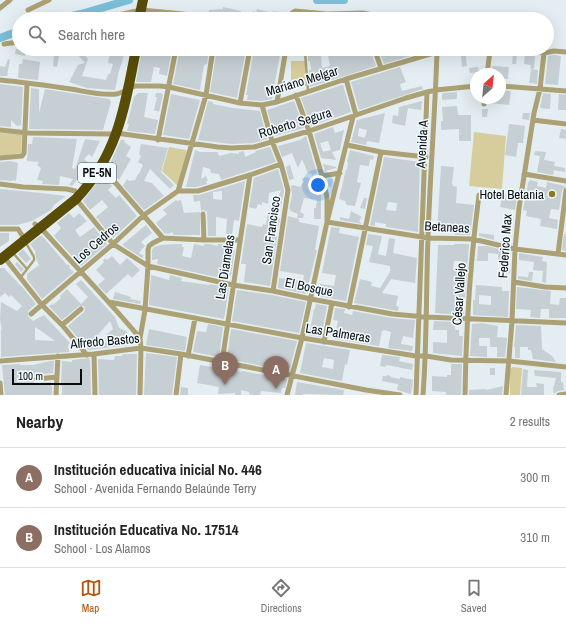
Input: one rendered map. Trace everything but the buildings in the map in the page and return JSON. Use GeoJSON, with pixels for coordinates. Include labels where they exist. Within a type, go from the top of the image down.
{"type":"FeatureCollection","features":[{"type":"Feature","properties":{"kind":"highway","name":"PE-5N"},"geometry":{"type":"LineString","coordinates":[[124,91],[129,56]]}},
{"type":"Feature","properties":{"kind":"highway","name":"PE-5N"},"geometry":{"type":"LineString","coordinates":[[4,255],[75,195],[84,190],[101,166],[108,153],[134,56]]}},
{"type":"Feature","properties":{"kind":"highway","name":"PE-5N"},"geometry":{"type":"LineString","coordinates":[[75,195],[97,162],[113,134]]}},
{"type":"Feature","properties":{"kind":"street"},"geometry":{"type":"LineString","coordinates":[[0,8],[10,0]]}},
{"type":"Feature","properties":{"kind":"street"},"geometry":{"type":"LineString","coordinates":[[28,10],[49,0]]}},
{"type":"Feature","properties":{"kind":"street"},"geometry":{"type":"LineString","coordinates":[[130,12],[141,9],[159,12]]}},
{"type":"Feature","properties":{"kind":"street"},"geometry":{"type":"LineString","coordinates":[[294,12],[306,12]]}},
{"type":"Feature","properties":{"kind":"street"},"geometry":{"type":"LineString","coordinates":[[4,44],[12,43]]}},
{"type":"Feature","properties":{"kind":"street","name":"Mariano Melgar"},"geometry":{"type":"LineString","coordinates":[[554,51],[566,52]]}},
{"type":"Feature","properties":{"kind":"street"},"geometry":{"type":"LineString","coordinates":[[158,140],[175,56]]}},
{"type":"Feature","properties":{"kind":"street"},"geometry":{"type":"LineString","coordinates":[[212,56],[206,95],[178,191],[198,191],[281,164]]}},
{"type":"Feature","properties":{"kind":"street"},"geometry":{"type":"LineString","coordinates":[[240,103],[249,56]]}},
{"type":"Feature","properties":{"kind":"street"},"geometry":{"type":"LineString","coordinates":[[277,102],[285,56]]}},
{"type":"Feature","properties":{"kind":"street"},"geometry":{"type":"LineString","coordinates":[[376,56],[380,68]]}},
{"type":"Feature","properties":{"kind":"street","name":"Mariano Melgar"},"geometry":{"type":"LineString","coordinates":[[0,80],[66,88],[90,93],[115,94],[135,86],[160,86],[240,103],[262,104],[277,102],[380,68],[423,56]]}},
{"type":"Feature","properties":{"kind":"street","name":"Avenida A"},"geometry":{"type":"LineString","coordinates":[[423,395],[426,356],[428,238],[437,56]]}},
{"type":"Feature","properties":{"kind":"street"},"geometry":{"type":"LineString","coordinates":[[487,68],[489,56]]}},
{"type":"Feature","properties":{"kind":"street","name":"Federico Max"},"geometry":{"type":"LineString","coordinates":[[506,395],[519,208],[533,120],[540,89],[544,56]]}},
{"type":"Feature","properties":{"kind":"street"},"geometry":{"type":"LineString","coordinates":[[287,395],[302,338],[327,222],[354,116],[346,79]]}},
{"type":"Feature","properties":{"kind":"street"},"geometry":{"type":"LineString","coordinates":[[0,158],[22,156],[24,152],[27,83]]}},
{"type":"Feature","properties":{"kind":"street"},"geometry":{"type":"LineString","coordinates":[[506,86],[566,91]]}},
{"type":"Feature","properties":{"kind":"street","name":"Roberto Segura"},"geometry":{"type":"LineString","coordinates":[[0,130],[113,134],[231,148],[254,147],[309,131],[427,92],[470,87]]}},
{"type":"Feature","properties":{"kind":"street","name":"Avenida A"},"geometry":{"type":"LineString","coordinates":[[416,395],[416,356],[419,317],[427,92]]}},
{"type":"Feature","properties":{"kind":"street"},"geometry":{"type":"LineString","coordinates":[[296,95],[309,131],[322,176],[327,197],[327,222]]}},
{"type":"Feature","properties":{"kind":"street","name":"San Francisco"},"geometry":{"type":"LineString","coordinates":[[262,104],[288,190],[273,291]]}},
{"type":"Feature","properties":{"kind":"street"},"geometry":{"type":"LineString","coordinates":[[533,120],[566,124]]}},
{"type":"Feature","properties":{"kind":"street"},"geometry":{"type":"LineString","coordinates":[[346,145],[381,152],[432,158]]}},
{"type":"Feature","properties":{"kind":"street"},"geometry":{"type":"LineString","coordinates":[[349,306],[381,152]]}},
{"type":"Feature","properties":{"kind":"street"},"geometry":{"type":"LineString","coordinates":[[101,166],[163,238]]}},
{"type":"Feature","properties":{"kind":"street"},"geometry":{"type":"LineString","coordinates":[[322,176],[340,173]]}},
{"type":"Feature","properties":{"kind":"street"},"geometry":{"type":"LineString","coordinates":[[524,174],[566,181]]}},
{"type":"Feature","properties":{"kind":"street","name":"Las Diamelas"},"geometry":{"type":"LineString","coordinates":[[222,362],[250,175]]}},
{"type":"Feature","properties":{"kind":"street"},"geometry":{"type":"LineString","coordinates":[[0,184],[23,187],[67,189],[75,195]]}},
{"type":"Feature","properties":{"kind":"street"},"geometry":{"type":"LineString","coordinates":[[558,254],[564,220],[566,190]]}},
{"type":"Feature","properties":{"kind":"street","name":"Los Cedros"},"geometry":{"type":"LineString","coordinates":[[31,314],[113,244],[144,215],[178,191]]}},
{"type":"Feature","properties":{"kind":"street","name":"El Bosque"},"geometry":{"type":"LineString","coordinates":[[75,195],[113,244],[148,266],[233,285],[273,291],[392,314],[419,317],[566,323]]}},
{"type":"Feature","properties":{"kind":"street","name":"César Vallejo"},"geometry":{"type":"LineString","coordinates":[[465,395],[467,319],[473,239],[479,195]]}},
{"type":"Feature","properties":{"kind":"street"},"geometry":{"type":"LineString","coordinates":[[203,214],[204,240]]}},
{"type":"Feature","properties":{"kind":"street","name":"Betaneas"},"geometry":{"type":"LineString","coordinates":[[327,222],[428,238],[473,239],[515,249],[566,254]]}},
{"type":"Feature","properties":{"kind":"street"},"geometry":{"type":"LineString","coordinates":[[38,226],[110,302],[140,338]]}},
{"type":"Feature","properties":{"kind":"street"},"geometry":{"type":"LineString","coordinates":[[0,229],[18,229],[24,238]]}},
{"type":"Feature","properties":{"kind":"street"},"geometry":{"type":"LineString","coordinates":[[140,395],[142,348],[140,338],[145,310],[149,246],[163,238],[240,240]]}},
{"type":"Feature","properties":{"kind":"street"},"geometry":{"type":"LineString","coordinates":[[4,255],[42,305],[62,325],[87,355]]}},
{"type":"Feature","properties":{"kind":"street"},"geometry":{"type":"LineString","coordinates":[[514,282],[545,287],[566,288]]}},
{"type":"Feature","properties":{"kind":"street","name":"Las Palmeras"},"geometry":{"type":"LineString","coordinates":[[110,302],[145,310],[324,342],[416,356],[467,361],[509,361],[566,367]]}},
{"type":"Feature","properties":{"kind":"street"},"geometry":{"type":"LineString","coordinates":[[324,342],[332,303]]}},
{"type":"Feature","properties":{"kind":"street"},"geometry":{"type":"LineString","coordinates":[[62,325],[81,309]]}},
{"type":"Feature","properties":{"kind":"street"},"geometry":{"type":"LineString","coordinates":[[188,356],[195,318]]}},
{"type":"Feature","properties":{"kind":"street","name":"Alfredo Bastos"},"geometry":{"type":"LineString","coordinates":[[0,361],[87,355],[142,348],[400,395]]}},
{"type":"Feature","properties":{"kind":"street"},"geometry":{"type":"LineString","coordinates":[[94,354],[96,395]]}},
{"type":"Feature","properties":{"kind":"street"},"geometry":{"type":"LineString","coordinates":[[176,395],[181,354]]}},
{"type":"Feature","properties":{"kind":"street"},"geometry":{"type":"LineString","coordinates":[[56,395],[58,356]]}},
{"type":"Feature","properties":{"kind":"street"},"geometry":{"type":"LineString","coordinates":[[36,379],[56,377]]}},
{"type":"Feature","properties":{"kind":"street"},"geometry":{"type":"LineString","coordinates":[[0,383],[1,395]]}},
{"type":"Feature","properties":{"kind":"street"},"geometry":{"type":"LineString","coordinates":[[559,395],[566,394]]}},
{"type":"Feature","properties":{"kind":"lane"},"geometry":{"type":"LineString","coordinates":[[305,56],[308,91]]}},
{"type":"Feature","properties":{"kind":"lane"},"geometry":{"type":"LineString","coordinates":[[21,277],[34,260],[34,257],[24,238]]}},
{"type":"Feature","properties":{"kind":"lane"},"geometry":{"type":"LineString","coordinates":[[4,255],[27,269]]}},
{"type":"Feature","properties":{"kind":"shaded area"},"geometry":{"type":"Polygon","coordinates":[[[291,61],[305,61],[306,86],[291,86],[291,61]]]}},
{"type":"Feature","properties":{"kind":"shaded area"},"geometry":{"type":"Polygon","coordinates":[[[474,132],[506,136],[502,189],[469,186],[474,132]]]}},
{"type":"Feature","properties":{"kind":"shaded area"},"geometry":{"type":"Polygon","coordinates":[[[0,133],[22,134],[21,153],[0,156],[0,133]]]}},
{"type":"Feature","properties":{"kind":"shaded area"},"geometry":{"type":"Polygon","coordinates":[[[169,147],[186,150],[187,152],[178,186],[162,171],[169,147]]]}},
{"type":"Feature","properties":{"kind":"shaded area"},"geometry":{"type":"Polygon","coordinates":[[[512,367],[522,368],[520,395],[510,395],[510,370],[512,367]]]}},
{"type":"Feature","properties":{"kind":"waterway"},"geometry":{"type":"LineString","coordinates":[[88,12],[129,0]]}},
{"type":"Feature","properties":{"kind":"waterway"},"geometry":{"type":"LineString","coordinates":[[317,0],[344,0]]}},
{"type":"Feature","properties":{"kind":"waterway"},"geometry":{"type":"LineString","coordinates":[[0,38],[12,34]]}},
{"type":"Feature","properties":{"kind":"place","name":"Hotel Betania"},"geometry":{"type":"Point","coordinates":[552,194]}},
{"type":"Feature","properties":{"kind":"place","name":"Institución Educativa No. 17514"},"geometry":{"type":"Point","coordinates":[225,385]}},
{"type":"Feature","properties":{"kind":"place","name":"Institución educativa inicial No. 446"},"geometry":{"type":"Point","coordinates":[276,389]}}]}
